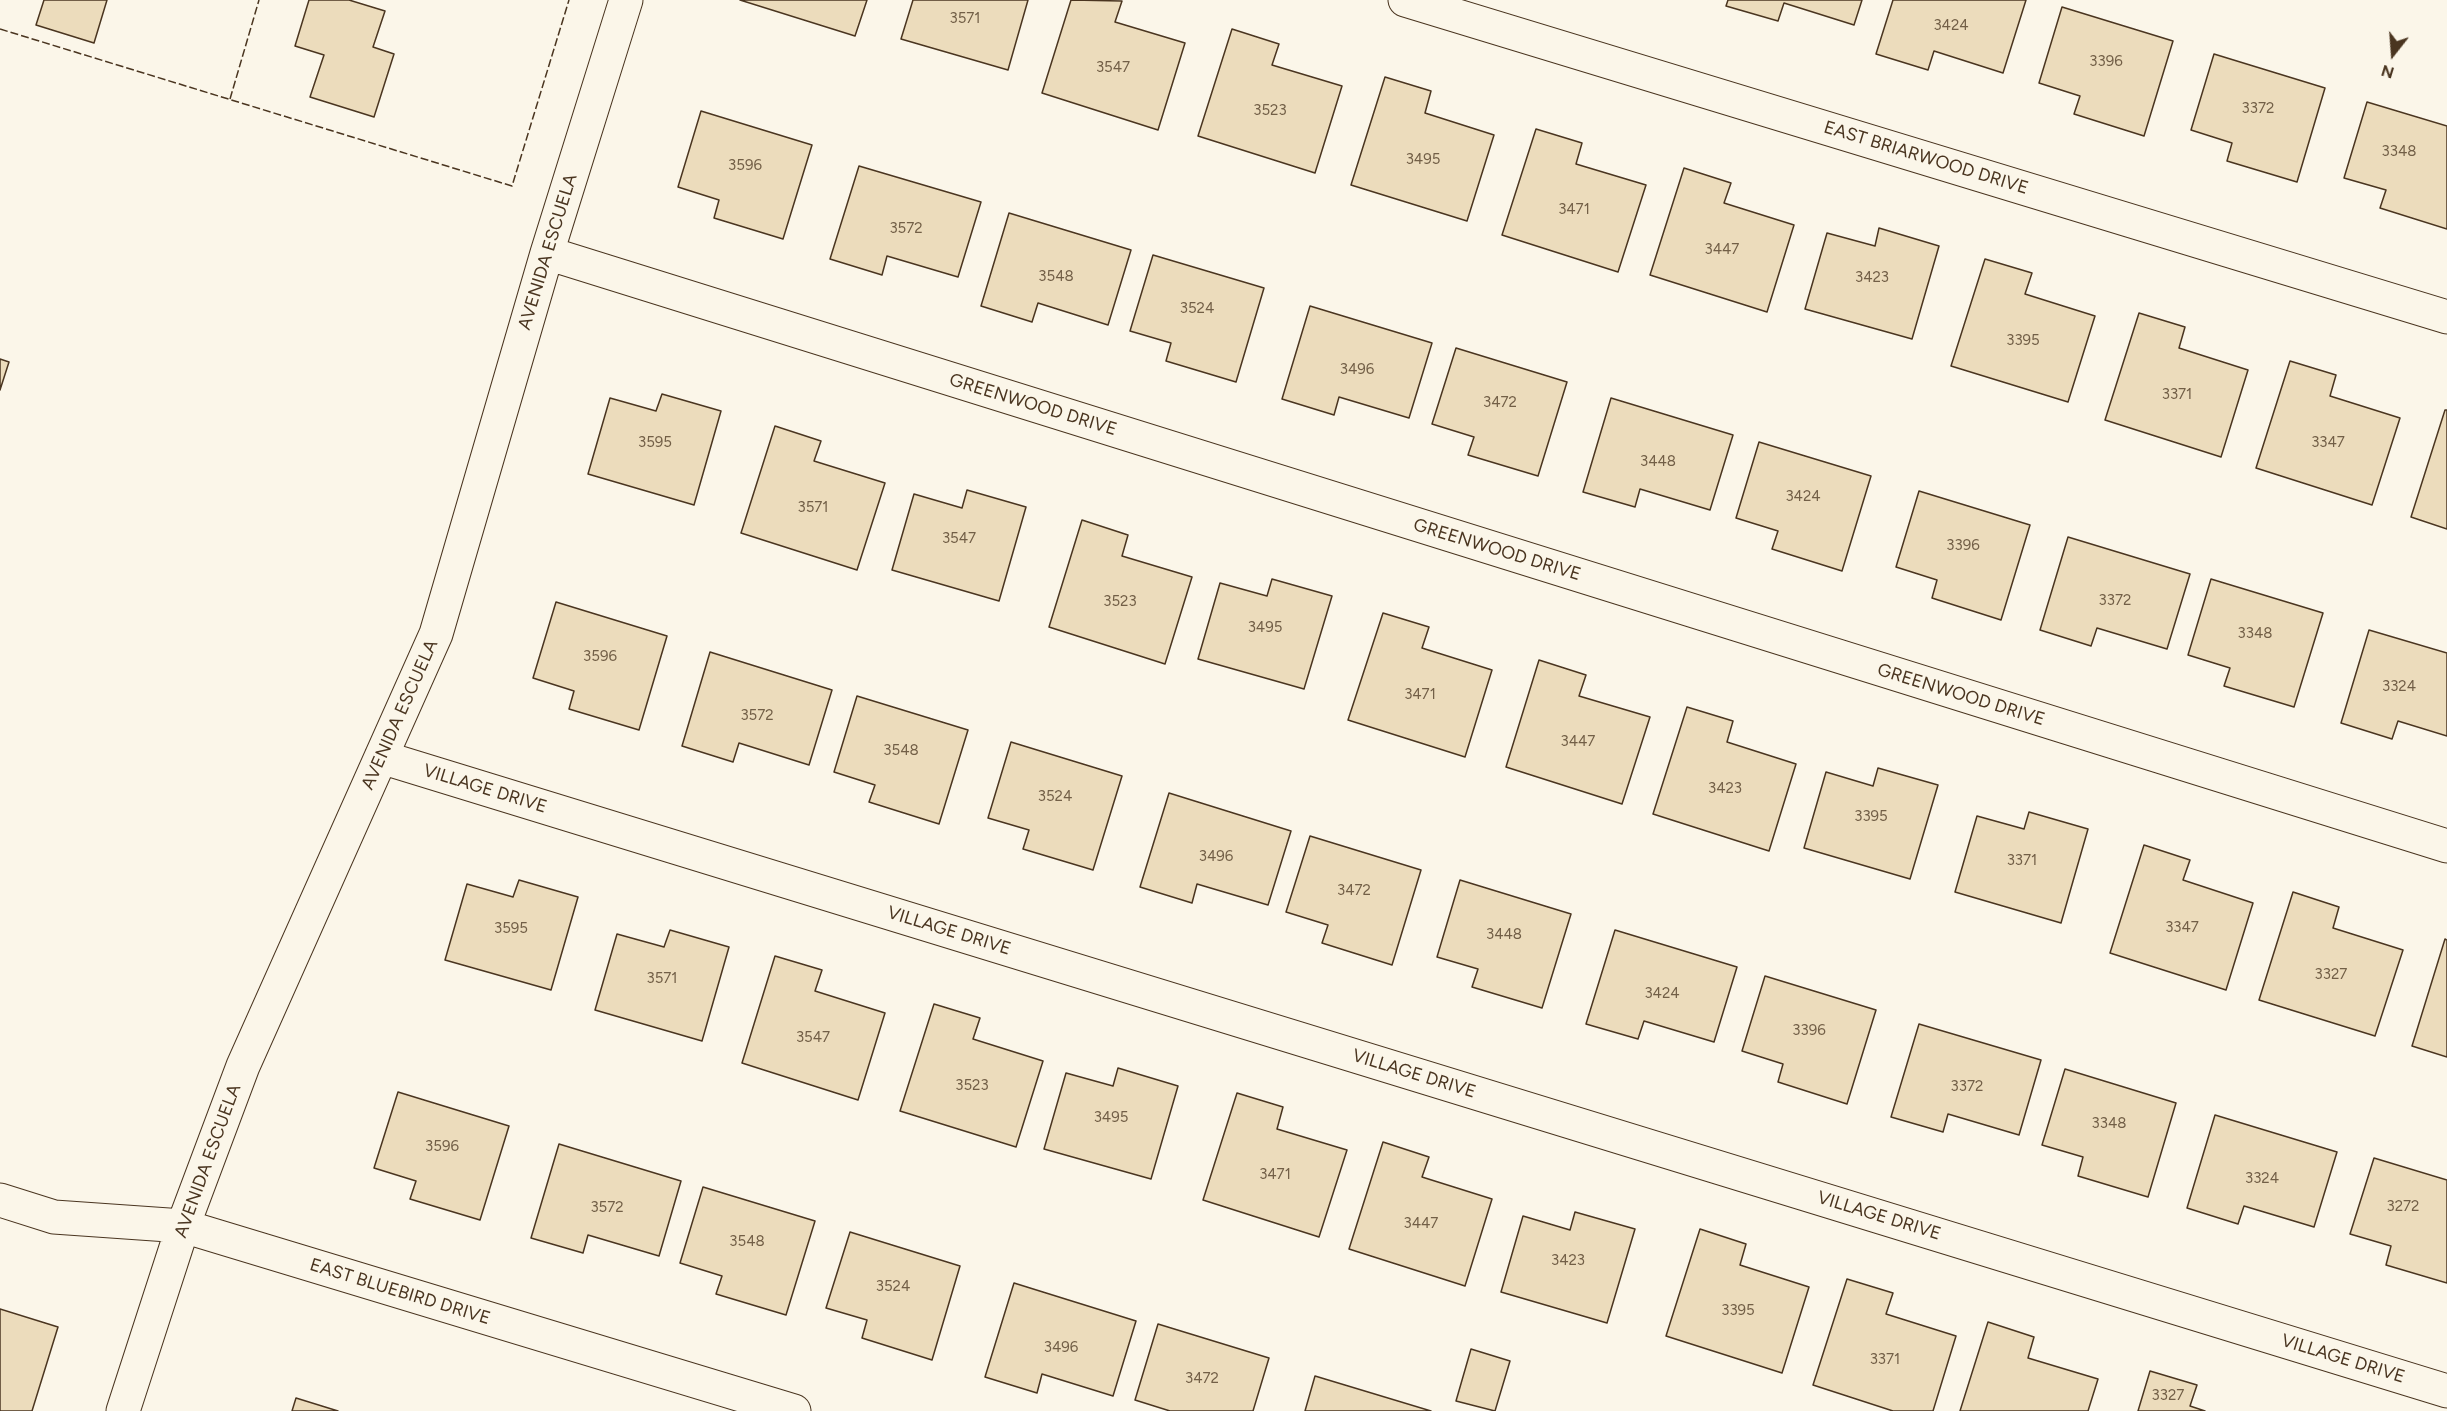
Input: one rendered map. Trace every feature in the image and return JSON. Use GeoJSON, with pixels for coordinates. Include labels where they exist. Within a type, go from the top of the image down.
{"type":"FeatureCollection","features":[{"type":"Feature","properties":{"kind":"street","name":"AVENIDA ESCUELA"},"geometry":{"type":"LineString","coordinates":[[123,1411],[183,1226],[243,1066],[436,634],[547,253],[626,0]]}},
{"type":"Feature","properties":{"kind":"street","name":"EAST BRIARWOOD DRIVE"},"geometry":{"type":"LineString","coordinates":[[1405,0],[2447,317]]}},
{"type":"Feature","properties":{"kind":"street","name":"GREENWOOD DRIVE"},"geometry":{"type":"LineString","coordinates":[[547,253],[2447,846]]}},
{"type":"Feature","properties":{"kind":"street","name":"VILLAGE DRIVE"},"geometry":{"type":"LineString","coordinates":[[381,757],[2447,1391]]}},
{"type":"Feature","properties":{"kind":"street","name":"EAST BLUEBIRD DRIVE"},"geometry":{"type":"LineString","coordinates":[[0,1200],[54,1217],[183,1226],[794,1411]]}},
{"type":"Feature","properties":{"kind":"building"},"geometry":{"type":"Polygon","coordinates":[[[44,0],[107,0],[94,43],[36,25],[44,0]]]}},
{"type":"Feature","properties":{"kind":"building"},"geometry":{"type":"Polygon","coordinates":[[[309,0],[349,0],[385,11],[373,47],[394,54],[374,117],[310,97],[324,55],[295,46],[309,0]]]}},
{"type":"Feature","properties":{"kind":"building"},"geometry":{"type":"Polygon","coordinates":[[[740,0],[867,0],[855,36],[740,0]]]}},
{"type":"Feature","properties":{"kind":"building"},"geometry":{"type":"Polygon","coordinates":[[[913,0],[1028,0],[1008,70],[901,39],[913,0]]]}},
{"type":"Feature","properties":{"kind":"building"},"geometry":{"type":"Polygon","coordinates":[[[1071,0],[1122,1],[1115,22],[1185,43],[1158,130],[1042,93],[1071,0]]]}},
{"type":"Feature","properties":{"kind":"building"},"geometry":{"type":"Polygon","coordinates":[[[1728,0],[1862,0],[1854,25],[1784,3],[1778,21],[1726,6],[1728,0]]]}},
{"type":"Feature","properties":{"kind":"building"},"geometry":{"type":"Polygon","coordinates":[[[1893,0],[2026,0],[2003,73],[1934,51],[1928,70],[1876,54],[1893,0]]]}},
{"type":"Feature","properties":{"kind":"building"},"geometry":{"type":"Polygon","coordinates":[[[2062,7],[2173,41],[2144,136],[2074,114],[2080,96],[2039,83],[2062,7]]]}},
{"type":"Feature","properties":{"kind":"building"},"geometry":{"type":"Polygon","coordinates":[[[1232,29],[1279,44],[1272,65],[1342,86],[1315,173],[1198,136],[1232,29]]]}},
{"type":"Feature","properties":{"kind":"building"},"geometry":{"type":"Polygon","coordinates":[[[2214,54],[2325,88],[2297,182],[2227,161],[2232,143],[2191,130],[2214,54]]]}},
{"type":"Feature","properties":{"kind":"building"},"geometry":{"type":"Polygon","coordinates":[[[1385,77],[1431,91],[1425,113],[1494,135],[1467,221],[1351,185],[1385,77]]]}},
{"type":"Feature","properties":{"kind":"building"},"geometry":{"type":"Polygon","coordinates":[[[2367,102],[2447,126],[2447,229],[2380,208],[2386,190],[2344,178],[2367,102]]]}},
{"type":"Feature","properties":{"kind":"building"},"geometry":{"type":"Polygon","coordinates":[[[701,111],[812,145],[783,239],[714,218],[719,200],[678,187],[701,111]]]}},
{"type":"Feature","properties":{"kind":"building"},"geometry":{"type":"Polygon","coordinates":[[[1536,129],[1582,143],[1576,164],[1646,185],[1618,272],[1502,235],[1536,129]]]}},
{"type":"Feature","properties":{"kind":"building"},"geometry":{"type":"Polygon","coordinates":[[[859,166],[981,202],[958,277],[887,256],[882,275],[830,259],[859,166]]]}},
{"type":"Feature","properties":{"kind":"building"},"geometry":{"type":"Polygon","coordinates":[[[1684,168],[1731,183],[1724,203],[1794,225],[1767,312],[1650,275],[1684,168]]]}},
{"type":"Feature","properties":{"kind":"building"},"geometry":{"type":"Polygon","coordinates":[[[1009,213],[1131,250],[1108,325],[1038,303],[1032,322],[981,306],[1009,213]]]}},
{"type":"Feature","properties":{"kind":"building"},"geometry":{"type":"Polygon","coordinates":[[[1879,228],[1939,246],[1912,339],[1805,309],[1827,233],[1875,246],[1879,228]]]}},
{"type":"Feature","properties":{"kind":"building"},"geometry":{"type":"Polygon","coordinates":[[[1153,255],[1264,288],[1236,382],[1166,361],[1171,343],[1130,331],[1153,255]]]}},
{"type":"Feature","properties":{"kind":"building"},"geometry":{"type":"Polygon","coordinates":[[[1985,259],[2032,273],[2025,294],[2095,316],[2068,402],[1951,366],[1985,259]]]}},
{"type":"Feature","properties":{"kind":"building"},"geometry":{"type":"Polygon","coordinates":[[[1310,306],[1432,343],[1409,418],[1339,397],[1334,415],[1282,399],[1310,306]]]}},
{"type":"Feature","properties":{"kind":"building"},"geometry":{"type":"Polygon","coordinates":[[[2139,313],[2185,327],[2179,348],[2248,370],[2221,457],[2105,420],[2139,313]]]}},
{"type":"Feature","properties":{"kind":"building"},"geometry":{"type":"Polygon","coordinates":[[[1456,348],[1567,382],[1538,476],[1468,455],[1474,437],[1432,424],[1456,348]]]}},
{"type":"Feature","properties":{"kind":"building"},"geometry":{"type":"Polygon","coordinates":[[[0,359],[9,362],[0,390],[0,359]]]}},
{"type":"Feature","properties":{"kind":"building"},"geometry":{"type":"Polygon","coordinates":[[[2290,361],[2336,375],[2330,396],[2400,418],[2372,505],[2256,468],[2290,361]]]}},
{"type":"Feature","properties":{"kind":"building"},"geometry":{"type":"Polygon","coordinates":[[[662,394],[721,411],[694,505],[588,474],[610,398],[656,411],[662,394]]]}},
{"type":"Feature","properties":{"kind":"building"},"geometry":{"type":"Polygon","coordinates":[[[1611,398],[1733,435],[1710,510],[1640,489],[1635,507],[1583,492],[1611,398]]]}},
{"type":"Feature","properties":{"kind":"building"},"geometry":{"type":"Polygon","coordinates":[[[2445,410],[2447,410],[2447,529],[2411,517],[2445,410]]]}},
{"type":"Feature","properties":{"kind":"building"},"geometry":{"type":"Polygon","coordinates":[[[775,426],[821,441],[814,461],[885,483],[857,570],[741,533],[775,426]]]}},
{"type":"Feature","properties":{"kind":"building"},"geometry":{"type":"Polygon","coordinates":[[[1759,442],[1871,476],[1842,571],[1772,549],[1778,531],[1736,518],[1759,442]]]}},
{"type":"Feature","properties":{"kind":"building"},"geometry":{"type":"Polygon","coordinates":[[[967,490],[1026,507],[999,601],[892,570],[914,494],[962,508],[967,490]]]}},
{"type":"Feature","properties":{"kind":"building"},"geometry":{"type":"Polygon","coordinates":[[[1919,491],[2030,525],[2001,620],[1932,598],[1937,580],[1896,567],[1919,491]]]}},
{"type":"Feature","properties":{"kind":"building"},"geometry":{"type":"Polygon","coordinates":[[[1082,520],[1128,535],[1122,556],[1192,577],[1165,664],[1049,627],[1082,520]]]}},
{"type":"Feature","properties":{"kind":"building"},"geometry":{"type":"Polygon","coordinates":[[[2068,537],[2190,574],[2167,649],[2097,628],[2091,646],[2040,630],[2068,537]]]}},
{"type":"Feature","properties":{"kind":"building"},"geometry":{"type":"Polygon","coordinates":[[[1272,579],[1332,596],[1304,689],[1198,659],[1220,583],[1267,596],[1272,579]]]}},
{"type":"Feature","properties":{"kind":"building"},"geometry":{"type":"Polygon","coordinates":[[[2211,579],[2323,613],[2294,707],[2224,686],[2230,668],[2188,655],[2211,579]]]}},
{"type":"Feature","properties":{"kind":"building"},"geometry":{"type":"Polygon","coordinates":[[[556,602],[667,636],[639,730],[569,709],[574,691],[533,678],[556,602]]]}},
{"type":"Feature","properties":{"kind":"building"},"geometry":{"type":"Polygon","coordinates":[[[1383,613],[1429,627],[1422,648],[1492,670],[1465,757],[1348,720],[1383,613]]]}},
{"type":"Feature","properties":{"kind":"building"},"geometry":{"type":"Polygon","coordinates":[[[2369,630],[2447,653],[2447,736],[2398,721],[2392,739],[2341,723],[2369,630]]]}},
{"type":"Feature","properties":{"kind":"building"},"geometry":{"type":"Polygon","coordinates":[[[710,652],[832,690],[809,765],[739,743],[733,762],[682,746],[710,652]]]}},
{"type":"Feature","properties":{"kind":"building"},"geometry":{"type":"Polygon","coordinates":[[[1539,660],[1586,675],[1579,696],[1650,717],[1622,804],[1506,767],[1539,660]]]}},
{"type":"Feature","properties":{"kind":"building"},"geometry":{"type":"Polygon","coordinates":[[[857,696],[968,730],[939,824],[869,802],[875,785],[834,772],[857,696]]]}},
{"type":"Feature","properties":{"kind":"building"},"geometry":{"type":"Polygon","coordinates":[[[1687,707],[1733,721],[1727,742],[1796,764],[1769,851],[1653,814],[1687,707]]]}},
{"type":"Feature","properties":{"kind":"building"},"geometry":{"type":"Polygon","coordinates":[[[1011,742],[1122,776],[1093,870],[1023,849],[1029,830],[988,818],[1011,742]]]}},
{"type":"Feature","properties":{"kind":"building"},"geometry":{"type":"Polygon","coordinates":[[[1878,768],[1938,785],[1910,879],[1804,848],[1826,772],[1873,786],[1878,768]]]}},
{"type":"Feature","properties":{"kind":"building"},"geometry":{"type":"Polygon","coordinates":[[[1169,793],[1291,831],[1268,905],[1197,884],[1192,903],[1140,887],[1169,793]]]}},
{"type":"Feature","properties":{"kind":"building"},"geometry":{"type":"Polygon","coordinates":[[[2029,812],[2088,829],[2061,923],[1955,892],[1977,816],[2024,829],[2029,812]]]}},
{"type":"Feature","properties":{"kind":"building"},"geometry":{"type":"Polygon","coordinates":[[[1310,836],[1421,870],[1392,965],[1322,943],[1328,925],[1286,912],[1310,836]]]}},
{"type":"Feature","properties":{"kind":"building"},"geometry":{"type":"Polygon","coordinates":[[[2144,845],[2190,860],[2183,880],[2253,903],[2226,990],[2110,953],[2144,845]]]}},
{"type":"Feature","properties":{"kind":"building"},"geometry":{"type":"Polygon","coordinates":[[[519,880],[578,897],[551,990],[445,960],[467,884],[513,897],[519,880]]]}},
{"type":"Feature","properties":{"kind":"building"},"geometry":{"type":"Polygon","coordinates":[[[1460,880],[1571,914],[1542,1008],[1472,987],[1478,969],[1437,957],[1460,880]]]}},
{"type":"Feature","properties":{"kind":"building"},"geometry":{"type":"Polygon","coordinates":[[[2293,892],[2339,907],[2333,928],[2403,950],[2375,1036],[2259,1000],[2293,892]]]}},
{"type":"Feature","properties":{"kind":"building"},"geometry":{"type":"Polygon","coordinates":[[[670,930],[729,947],[702,1041],[595,1010],[617,934],[664,947],[670,930]]]}},
{"type":"Feature","properties":{"kind":"building"},"geometry":{"type":"Polygon","coordinates":[[[1615,930],[1737,967],[1714,1042],[1644,1021],[1638,1039],[1586,1024],[1615,930]]]}},
{"type":"Feature","properties":{"kind":"building"},"geometry":{"type":"Polygon","coordinates":[[[2445,939],[2447,940],[2447,1057],[2412,1046],[2445,939]]]}},
{"type":"Feature","properties":{"kind":"building"},"geometry":{"type":"Polygon","coordinates":[[[775,956],[822,970],[815,991],[885,1013],[858,1100],[742,1063],[775,956]]]}},
{"type":"Feature","properties":{"kind":"building"},"geometry":{"type":"Polygon","coordinates":[[[1765,976],[1876,1010],[1847,1104],[1778,1082],[1783,1064],[1742,1051],[1765,976]]]}},
{"type":"Feature","properties":{"kind":"building"},"geometry":{"type":"Polygon","coordinates":[[[934,1004],[980,1018],[973,1039],[1043,1061],[1016,1147],[900,1111],[934,1004]]]}},
{"type":"Feature","properties":{"kind":"building"},"geometry":{"type":"Polygon","coordinates":[[[1919,1024],[2041,1060],[2019,1135],[1948,1114],[1943,1132],[1891,1117],[1919,1024]]]}},
{"type":"Feature","properties":{"kind":"building"},"geometry":{"type":"Polygon","coordinates":[[[1118,1068],[1178,1086],[1151,1179],[1044,1149],[1066,1073],[1113,1086],[1118,1068]]]}},
{"type":"Feature","properties":{"kind":"building"},"geometry":{"type":"Polygon","coordinates":[[[2065,1069],[2176,1103],[2148,1197],[2078,1176],[2083,1157],[2042,1145],[2065,1069]]]}},
{"type":"Feature","properties":{"kind":"building"},"geometry":{"type":"Polygon","coordinates":[[[398,1092],[509,1126],[480,1220],[410,1199],[416,1181],[374,1168],[398,1092]]]}},
{"type":"Feature","properties":{"kind":"building"},"geometry":{"type":"Polygon","coordinates":[[[1237,1093],[1283,1107],[1277,1129],[1347,1150],[1319,1237],[1203,1200],[1237,1093]]]}},
{"type":"Feature","properties":{"kind":"building"},"geometry":{"type":"Polygon","coordinates":[[[2215,1115],[2337,1152],[2314,1227],[2244,1206],[2238,1224],[2187,1208],[2215,1115]]]}},
{"type":"Feature","properties":{"kind":"building"},"geometry":{"type":"Polygon","coordinates":[[[1383,1142],[1429,1157],[1422,1177],[1492,1199],[1465,1286],[1349,1249],[1383,1142]]]}},
{"type":"Feature","properties":{"kind":"building"},"geometry":{"type":"Polygon","coordinates":[[[559,1144],[681,1181],[659,1256],[588,1235],[583,1253],[531,1238],[559,1144]]]}},
{"type":"Feature","properties":{"kind":"building"},"geometry":{"type":"Polygon","coordinates":[[[2374,1158],[2447,1180],[2447,1283],[2386,1265],[2391,1246],[2350,1234],[2374,1158]]]}},
{"type":"Feature","properties":{"kind":"building"},"geometry":{"type":"Polygon","coordinates":[[[703,1187],[815,1221],[786,1315],[716,1294],[722,1276],[680,1263],[703,1187]]]}},
{"type":"Feature","properties":{"kind":"building"},"geometry":{"type":"Polygon","coordinates":[[[1575,1212],[1635,1229],[1607,1323],[1501,1292],[1523,1216],[1570,1230],[1575,1212]]]}},
{"type":"Feature","properties":{"kind":"building"},"geometry":{"type":"Polygon","coordinates":[[[1700,1229],[1746,1244],[1740,1265],[1809,1287],[1782,1373],[1666,1336],[1700,1229]]]}},
{"type":"Feature","properties":{"kind":"building"},"geometry":{"type":"Polygon","coordinates":[[[850,1232],[960,1266],[932,1360],[862,1338],[867,1320],[826,1308],[850,1232]]]}},
{"type":"Feature","properties":{"kind":"building"},"geometry":{"type":"Polygon","coordinates":[[[1847,1279],[1893,1293],[1886,1314],[1956,1336],[1933,1411],[1893,1411],[1813,1385],[1847,1279]]]}},
{"type":"Feature","properties":{"kind":"building"},"geometry":{"type":"Polygon","coordinates":[[[1014,1283],[1136,1321],[1113,1396],[1042,1374],[1037,1393],[985,1377],[1014,1283]]]}},
{"type":"Feature","properties":{"kind":"building"},"geometry":{"type":"Polygon","coordinates":[[[0,1309],[58,1327],[32,1411],[0,1411],[0,1309]]]}},
{"type":"Feature","properties":{"kind":"building"},"geometry":{"type":"Polygon","coordinates":[[[1988,1322],[2034,1337],[2028,1358],[2098,1379],[2088,1411],[1960,1411],[1988,1322]]]}},
{"type":"Feature","properties":{"kind":"building"},"geometry":{"type":"Polygon","coordinates":[[[1158,1324],[1269,1358],[1253,1411],[1170,1411],[1135,1400],[1158,1324]]]}},
{"type":"Feature","properties":{"kind":"building"},"geometry":{"type":"Polygon","coordinates":[[[1471,1349],[1510,1361],[1495,1411],[1456,1401],[1471,1349]]]}},
{"type":"Feature","properties":{"kind":"building"},"geometry":{"type":"Polygon","coordinates":[[[2150,1371],[2197,1385],[2190,1406],[2205,1411],[2138,1411],[2150,1371]]]}},
{"type":"Feature","properties":{"kind":"building"},"geometry":{"type":"Polygon","coordinates":[[[1315,1376],[1431,1411],[1305,1411],[1315,1376]]]}},
{"type":"Feature","properties":{"kind":"building"},"geometry":{"type":"Polygon","coordinates":[[[296,1398],[338,1411],[292,1411],[296,1398]]]}},
{"type":"Feature","properties":{"kind":"fence"},"geometry":{"type":"LineString","coordinates":[[230,99],[259,0]]}},
{"type":"Feature","properties":{"kind":"fence"},"geometry":{"type":"LineString","coordinates":[[0,29],[512,186],[569,0]]}}]}
